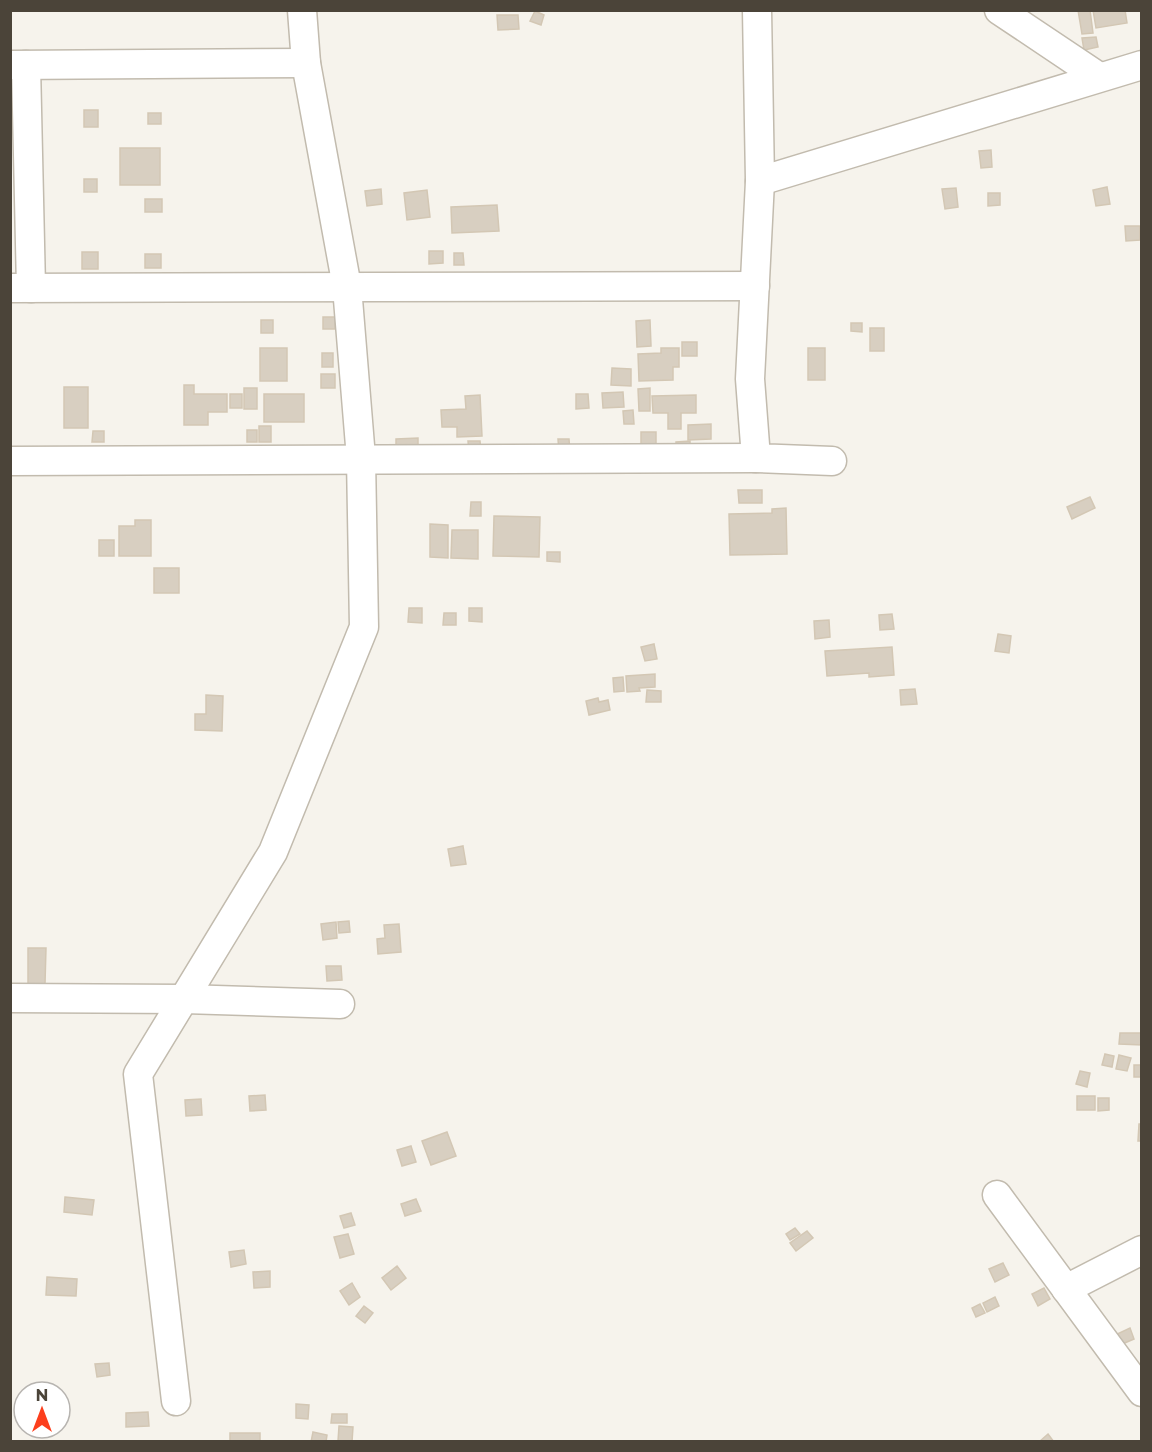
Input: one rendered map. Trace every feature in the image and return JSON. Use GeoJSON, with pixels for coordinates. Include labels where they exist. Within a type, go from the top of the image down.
{"type":"FeatureCollection","features":[{"type":"Feature","properties":{"kind":"street"},"geometry":{"type":"LineString","coordinates":[[176,1401],[138,1074],[273,852],[364,627],[361,458],[347,287],[306,63],[302,10]]}},
{"type":"Feature","properties":{"kind":"street"},"geometry":{"type":"LineString","coordinates":[[756,458],[750,379],[760,181],[757,10]]}},
{"type":"Feature","properties":{"kind":"street"},"geometry":{"type":"LineString","coordinates":[[999,10],[1099,77]]}},
{"type":"Feature","properties":{"kind":"street"},"geometry":{"type":"LineString","coordinates":[[306,63],[18,65],[21,288],[755,286]]}},
{"type":"Feature","properties":{"kind":"street"},"geometry":{"type":"LineString","coordinates":[[760,181],[1142,64]]}},
{"type":"Feature","properties":{"kind":"street"},"geometry":{"type":"LineString","coordinates":[[10,461],[756,458],[832,461]]}},
{"type":"Feature","properties":{"kind":"street"},"geometry":{"type":"LineString","coordinates":[[10,998],[184,999],[340,1004]]}},
{"type":"Feature","properties":{"kind":"street"},"geometry":{"type":"LineString","coordinates":[[997,1195],[1142,1392]]}},
{"type":"Feature","properties":{"kind":"street"},"geometry":{"type":"LineString","coordinates":[[1066,1289],[1142,1250]]}},
{"type":"Feature","properties":{"kind":"building"},"geometry":{"type":"Polygon","coordinates":[[[1078,10],[1090,10],[1093,33],[1082,34],[1078,10]]]}},
{"type":"Feature","properties":{"kind":"building"},"geometry":{"type":"Polygon","coordinates":[[[1093,10],[1125,10],[1127,23],[1096,28],[1093,10]]]}},
{"type":"Feature","properties":{"kind":"building"},"geometry":{"type":"Polygon","coordinates":[[[535,11],[544,15],[541,25],[530,21],[535,11]]]}},
{"type":"Feature","properties":{"kind":"building"},"geometry":{"type":"Polygon","coordinates":[[[497,15],[518,15],[519,29],[498,30],[497,15]]]}},
{"type":"Feature","properties":{"kind":"building"},"geometry":{"type":"Polygon","coordinates":[[[1096,37],[1098,47],[1084,50],[1082,38],[1096,37]]]}},
{"type":"Feature","properties":{"kind":"building"},"geometry":{"type":"Polygon","coordinates":[[[84,110],[98,110],[98,127],[84,127],[84,110]]]}},
{"type":"Feature","properties":{"kind":"building"},"geometry":{"type":"Polygon","coordinates":[[[148,113],[161,113],[161,124],[148,124],[148,113]]]}},
{"type":"Feature","properties":{"kind":"building"},"geometry":{"type":"Polygon","coordinates":[[[120,148],[160,148],[160,185],[120,185],[120,148]]]}},
{"type":"Feature","properties":{"kind":"building"},"geometry":{"type":"Polygon","coordinates":[[[991,150],[992,167],[981,168],[979,151],[991,150]]]}},
{"type":"Feature","properties":{"kind":"building"},"geometry":{"type":"Polygon","coordinates":[[[84,179],[97,179],[97,192],[84,192],[84,179]]]}},
{"type":"Feature","properties":{"kind":"building"},"geometry":{"type":"Polygon","coordinates":[[[1107,187],[1110,204],[1096,206],[1093,190],[1107,187]]]}},
{"type":"Feature","properties":{"kind":"building"},"geometry":{"type":"Polygon","coordinates":[[[956,188],[958,207],[945,209],[942,189],[956,188]]]}},
{"type":"Feature","properties":{"kind":"building"},"geometry":{"type":"Polygon","coordinates":[[[381,189],[382,204],[367,206],[365,191],[381,189]]]}},
{"type":"Feature","properties":{"kind":"building"},"geometry":{"type":"Polygon","coordinates":[[[427,190],[430,217],[407,220],[404,193],[427,190]]]}},
{"type":"Feature","properties":{"kind":"building"},"geometry":{"type":"Polygon","coordinates":[[[988,193],[1000,193],[1000,205],[988,206],[988,193]]]}},
{"type":"Feature","properties":{"kind":"building"},"geometry":{"type":"Polygon","coordinates":[[[145,199],[162,199],[162,212],[145,212],[145,199]]]}},
{"type":"Feature","properties":{"kind":"building"},"geometry":{"type":"Polygon","coordinates":[[[497,205],[499,231],[452,233],[451,207],[497,205]]]}},
{"type":"Feature","properties":{"kind":"building"},"geometry":{"type":"Polygon","coordinates":[[[1125,226],[1140,226],[1140,240],[1126,241],[1125,226]]]}},
{"type":"Feature","properties":{"kind":"building"},"geometry":{"type":"Polygon","coordinates":[[[429,251],[443,251],[443,263],[429,264],[429,251]]]}},
{"type":"Feature","properties":{"kind":"building"},"geometry":{"type":"Polygon","coordinates":[[[82,252],[98,252],[98,269],[82,269],[82,252]]]}},
{"type":"Feature","properties":{"kind":"building"},"geometry":{"type":"Polygon","coordinates":[[[454,253],[463,253],[464,265],[454,265],[454,253]]]}},
{"type":"Feature","properties":{"kind":"building"},"geometry":{"type":"Polygon","coordinates":[[[145,254],[161,254],[161,268],[145,268],[145,254]]]}},
{"type":"Feature","properties":{"kind":"building"},"geometry":{"type":"Polygon","coordinates":[[[323,317],[335,317],[335,329],[323,329],[323,317]]]}},
{"type":"Feature","properties":{"kind":"building"},"geometry":{"type":"Polygon","coordinates":[[[261,320],[273,320],[273,333],[261,333],[261,320]]]}},
{"type":"Feature","properties":{"kind":"building"},"geometry":{"type":"Polygon","coordinates":[[[650,320],[651,346],[637,347],[636,321],[650,320]]]}},
{"type":"Feature","properties":{"kind":"building"},"geometry":{"type":"Polygon","coordinates":[[[851,323],[862,323],[862,332],[851,331],[851,323]]]}},
{"type":"Feature","properties":{"kind":"building"},"geometry":{"type":"Polygon","coordinates":[[[870,328],[884,328],[884,351],[870,351],[870,328]]]}},
{"type":"Feature","properties":{"kind":"building"},"geometry":{"type":"Polygon","coordinates":[[[682,342],[697,342],[697,356],[682,356],[682,342]]]}},
{"type":"Feature","properties":{"kind":"building"},"geometry":{"type":"Polygon","coordinates":[[[260,348],[287,348],[287,381],[260,381],[260,348]]]}},
{"type":"Feature","properties":{"kind":"building"},"geometry":{"type":"Polygon","coordinates":[[[661,348],[679,348],[679,367],[673,367],[673,380],[639,381],[638,354],[661,353],[661,348]]]}},
{"type":"Feature","properties":{"kind":"building"},"geometry":{"type":"Polygon","coordinates":[[[808,348],[825,348],[825,380],[808,380],[808,348]]]}},
{"type":"Feature","properties":{"kind":"building"},"geometry":{"type":"Polygon","coordinates":[[[322,353],[333,353],[333,367],[322,367],[322,353]]]}},
{"type":"Feature","properties":{"kind":"building"},"geometry":{"type":"Polygon","coordinates":[[[612,368],[631,369],[631,386],[611,385],[612,368]]]}},
{"type":"Feature","properties":{"kind":"building"},"geometry":{"type":"Polygon","coordinates":[[[321,374],[335,374],[335,388],[321,388],[321,374]]]}},
{"type":"Feature","properties":{"kind":"building"},"geometry":{"type":"Polygon","coordinates":[[[184,385],[194,385],[194,394],[227,394],[227,412],[208,412],[208,425],[184,425],[184,385]]]}},
{"type":"Feature","properties":{"kind":"building"},"geometry":{"type":"Polygon","coordinates":[[[64,387],[88,387],[88,428],[64,428],[64,387]]]}},
{"type":"Feature","properties":{"kind":"building"},"geometry":{"type":"Polygon","coordinates":[[[244,388],[257,388],[257,409],[244,409],[244,388]]]}},
{"type":"Feature","properties":{"kind":"building"},"geometry":{"type":"Polygon","coordinates":[[[650,388],[650,411],[639,411],[638,389],[650,388]]]}},
{"type":"Feature","properties":{"kind":"building"},"geometry":{"type":"Polygon","coordinates":[[[623,392],[624,407],[603,408],[602,393],[623,392]]]}},
{"type":"Feature","properties":{"kind":"building"},"geometry":{"type":"Polygon","coordinates":[[[230,394],[242,394],[242,408],[230,408],[230,394]]]}},
{"type":"Feature","properties":{"kind":"building"},"geometry":{"type":"Polygon","coordinates":[[[264,394],[304,394],[304,422],[264,422],[264,394]]]}},
{"type":"Feature","properties":{"kind":"building"},"geometry":{"type":"Polygon","coordinates":[[[576,394],[588,394],[589,408],[576,409],[576,394]]]}},
{"type":"Feature","properties":{"kind":"building"},"geometry":{"type":"Polygon","coordinates":[[[480,395],[482,436],[457,437],[457,427],[442,427],[441,410],[466,409],[465,396],[480,395]]]}},
{"type":"Feature","properties":{"kind":"building"},"geometry":{"type":"Polygon","coordinates":[[[696,395],[696,413],[681,413],[681,429],[668,429],[668,413],[653,413],[652,396],[696,395]]]}},
{"type":"Feature","properties":{"kind":"building"},"geometry":{"type":"Polygon","coordinates":[[[633,410],[634,424],[624,424],[623,411],[633,410]]]}},
{"type":"Feature","properties":{"kind":"building"},"geometry":{"type":"Polygon","coordinates":[[[711,424],[711,439],[688,440],[688,425],[711,424]]]}},
{"type":"Feature","properties":{"kind":"building"},"geometry":{"type":"Polygon","coordinates":[[[259,426],[271,426],[271,442],[259,442],[259,426]]]}},
{"type":"Feature","properties":{"kind":"building"},"geometry":{"type":"Polygon","coordinates":[[[247,430],[257,430],[257,442],[247,442],[247,430]]]}},
{"type":"Feature","properties":{"kind":"building"},"geometry":{"type":"Polygon","coordinates":[[[93,431],[104,431],[104,442],[92,442],[93,431]]]}},
{"type":"Feature","properties":{"kind":"building"},"geometry":{"type":"Polygon","coordinates":[[[641,432],[656,432],[656,445],[641,445],[641,432]]]}},
{"type":"Feature","properties":{"kind":"building"},"geometry":{"type":"Polygon","coordinates":[[[418,438],[418,453],[396,454],[396,439],[418,438]]]}},
{"type":"Feature","properties":{"kind":"building"},"geometry":{"type":"Polygon","coordinates":[[[558,439],[569,439],[570,453],[559,453],[558,439]]]}},
{"type":"Feature","properties":{"kind":"building"},"geometry":{"type":"Polygon","coordinates":[[[468,441],[480,441],[481,452],[469,452],[468,441]]]}},
{"type":"Feature","properties":{"kind":"building"},"geometry":{"type":"Polygon","coordinates":[[[690,441],[690,455],[676,455],[676,442],[690,441]]]}},
{"type":"Feature","properties":{"kind":"building"},"geometry":{"type":"Polygon","coordinates":[[[738,490],[762,490],[762,503],[739,503],[738,490]]]}},
{"type":"Feature","properties":{"kind":"building"},"geometry":{"type":"Polygon","coordinates":[[[1090,497],[1095,508],[1072,519],[1067,507],[1090,497]]]}},
{"type":"Feature","properties":{"kind":"building"},"geometry":{"type":"Polygon","coordinates":[[[471,502],[481,502],[481,516],[470,516],[471,502]]]}},
{"type":"Feature","properties":{"kind":"building"},"geometry":{"type":"Polygon","coordinates":[[[786,508],[787,554],[730,555],[729,514],[772,513],[772,509],[786,508]]]}},
{"type":"Feature","properties":{"kind":"building"},"geometry":{"type":"Polygon","coordinates":[[[494,516],[540,517],[539,557],[493,556],[494,516]]]}},
{"type":"Feature","properties":{"kind":"building"},"geometry":{"type":"Polygon","coordinates":[[[135,520],[151,520],[151,556],[119,556],[119,526],[135,526],[135,520]]]}},
{"type":"Feature","properties":{"kind":"building"},"geometry":{"type":"Polygon","coordinates":[[[430,524],[448,525],[448,558],[430,557],[430,524]]]}},
{"type":"Feature","properties":{"kind":"building"},"geometry":{"type":"Polygon","coordinates":[[[452,530],[478,530],[478,559],[451,558],[452,530]]]}},
{"type":"Feature","properties":{"kind":"building"},"geometry":{"type":"Polygon","coordinates":[[[99,540],[114,540],[114,556],[99,556],[99,540]]]}},
{"type":"Feature","properties":{"kind":"building"},"geometry":{"type":"Polygon","coordinates":[[[547,552],[560,552],[560,562],[547,561],[547,552]]]}},
{"type":"Feature","properties":{"kind":"building"},"geometry":{"type":"Polygon","coordinates":[[[154,568],[179,568],[179,593],[154,593],[154,568]]]}},
{"type":"Feature","properties":{"kind":"building"},"geometry":{"type":"Polygon","coordinates":[[[409,608],[422,608],[422,623],[408,622],[409,608]]]}},
{"type":"Feature","properties":{"kind":"building"},"geometry":{"type":"Polygon","coordinates":[[[469,608],[482,608],[482,622],[469,621],[469,608]]]}},
{"type":"Feature","properties":{"kind":"building"},"geometry":{"type":"Polygon","coordinates":[[[444,613],[456,613],[456,625],[443,625],[444,613]]]}},
{"type":"Feature","properties":{"kind":"building"},"geometry":{"type":"Polygon","coordinates":[[[892,614],[894,629],[880,630],[879,615],[892,614]]]}},
{"type":"Feature","properties":{"kind":"building"},"geometry":{"type":"Polygon","coordinates":[[[829,620],[830,637],[815,639],[814,621],[829,620]]]}},
{"type":"Feature","properties":{"kind":"building"},"geometry":{"type":"Polygon","coordinates":[[[998,634],[1011,636],[1009,653],[995,651],[998,634]]]}},
{"type":"Feature","properties":{"kind":"building"},"geometry":{"type":"Polygon","coordinates":[[[654,644],[657,659],[645,661],[641,647],[654,644]]]}},
{"type":"Feature","properties":{"kind":"building"},"geometry":{"type":"Polygon","coordinates":[[[892,647],[894,675],[869,677],[869,673],[827,676],[825,651],[892,647]]]}},
{"type":"Feature","properties":{"kind":"building"},"geometry":{"type":"Polygon","coordinates":[[[655,674],[655,687],[639,688],[640,691],[627,692],[626,676],[655,674]]]}},
{"type":"Feature","properties":{"kind":"building"},"geometry":{"type":"Polygon","coordinates":[[[623,677],[624,691],[614,692],[613,678],[623,677]]]}},
{"type":"Feature","properties":{"kind":"building"},"geometry":{"type":"Polygon","coordinates":[[[915,689],[917,704],[901,705],[900,690],[915,689]]]}},
{"type":"Feature","properties":{"kind":"building"},"geometry":{"type":"Polygon","coordinates":[[[647,690],[661,691],[661,702],[646,702],[647,690]]]}},
{"type":"Feature","properties":{"kind":"building"},"geometry":{"type":"Polygon","coordinates":[[[206,695],[223,696],[222,731],[195,730],[195,714],[206,714],[206,695]]]}},
{"type":"Feature","properties":{"kind":"building"},"geometry":{"type":"Polygon","coordinates":[[[598,698],[599,702],[608,700],[610,710],[589,715],[586,701],[598,698]]]}},
{"type":"Feature","properties":{"kind":"building"},"geometry":{"type":"Polygon","coordinates":[[[463,846],[466,864],[451,866],[448,849],[463,846]]]}},
{"type":"Feature","properties":{"kind":"building"},"geometry":{"type":"Polygon","coordinates":[[[349,921],[350,932],[339,933],[338,922],[349,921]]]}},
{"type":"Feature","properties":{"kind":"building"},"geometry":{"type":"Polygon","coordinates":[[[336,922],[337,938],[323,940],[321,924],[336,922]]]}},
{"type":"Feature","properties":{"kind":"building"},"geometry":{"type":"Polygon","coordinates":[[[399,924],[401,952],[378,954],[377,939],[385,938],[384,925],[399,924]]]}},
{"type":"Feature","properties":{"kind":"building"},"geometry":{"type":"Polygon","coordinates":[[[28,948],[46,948],[45,984],[28,984],[28,948]]]}},
{"type":"Feature","properties":{"kind":"building"},"geometry":{"type":"Polygon","coordinates":[[[326,966],[341,966],[342,980],[327,981],[326,966]]]}},
{"type":"Feature","properties":{"kind":"building"},"geometry":{"type":"Polygon","coordinates":[[[1120,1033],[1142,1033],[1142,1045],[1119,1044],[1120,1033]]]}},
{"type":"Feature","properties":{"kind":"building"},"geometry":{"type":"Polygon","coordinates":[[[1105,1054],[1114,1056],[1112,1067],[1102,1065],[1105,1054]]]}},
{"type":"Feature","properties":{"kind":"building"},"geometry":{"type":"Polygon","coordinates":[[[1119,1055],[1131,1058],[1127,1071],[1116,1069],[1119,1055]]]}},
{"type":"Feature","properties":{"kind":"building"},"geometry":{"type":"Polygon","coordinates":[[[1134,1065],[1142,1065],[1142,1077],[1134,1077],[1134,1065]]]}},
{"type":"Feature","properties":{"kind":"building"},"geometry":{"type":"Polygon","coordinates":[[[1080,1071],[1090,1073],[1087,1087],[1076,1084],[1080,1071]]]}},
{"type":"Feature","properties":{"kind":"building"},"geometry":{"type":"Polygon","coordinates":[[[265,1095],[266,1110],[250,1111],[249,1096],[265,1095]]]}},
{"type":"Feature","properties":{"kind":"building"},"geometry":{"type":"Polygon","coordinates":[[[1077,1096],[1095,1096],[1095,1110],[1077,1110],[1077,1096]]]}},
{"type":"Feature","properties":{"kind":"building"},"geometry":{"type":"Polygon","coordinates":[[[1098,1098],[1109,1098],[1109,1110],[1098,1111],[1098,1098]]]}},
{"type":"Feature","properties":{"kind":"building"},"geometry":{"type":"Polygon","coordinates":[[[201,1099],[202,1115],[186,1116],[185,1100],[201,1099]]]}},
{"type":"Feature","properties":{"kind":"building"},"geometry":{"type":"Polygon","coordinates":[[[1139,1124],[1142,1124],[1142,1141],[1138,1141],[1139,1124]]]}},
{"type":"Feature","properties":{"kind":"building"},"geometry":{"type":"Polygon","coordinates":[[[447,1132],[456,1156],[431,1165],[422,1141],[447,1132]]]}},
{"type":"Feature","properties":{"kind":"building"},"geometry":{"type":"Polygon","coordinates":[[[411,1146],[416,1162],[402,1166],[397,1150],[411,1146]]]}},
{"type":"Feature","properties":{"kind":"building"},"geometry":{"type":"Polygon","coordinates":[[[65,1197],[94,1200],[92,1215],[64,1212],[65,1197]]]}},
{"type":"Feature","properties":{"kind":"building"},"geometry":{"type":"Polygon","coordinates":[[[416,1199],[421,1211],[405,1216],[401,1204],[416,1199]]]}},
{"type":"Feature","properties":{"kind":"building"},"geometry":{"type":"Polygon","coordinates":[[[351,1213],[355,1225],[344,1228],[340,1216],[351,1213]]]}},
{"type":"Feature","properties":{"kind":"building"},"geometry":{"type":"Polygon","coordinates":[[[795,1228],[800,1234],[790,1240],[786,1234],[795,1228]]]}},
{"type":"Feature","properties":{"kind":"building"},"geometry":{"type":"Polygon","coordinates":[[[807,1231],[813,1238],[796,1251],[790,1243],[807,1231]]]}},
{"type":"Feature","properties":{"kind":"building"},"geometry":{"type":"Polygon","coordinates":[[[348,1234],[354,1254],[340,1258],[334,1237],[348,1234]]]}},
{"type":"Feature","properties":{"kind":"building"},"geometry":{"type":"Polygon","coordinates":[[[244,1250],[246,1264],[231,1267],[229,1252],[244,1250]]]}},
{"type":"Feature","properties":{"kind":"building"},"geometry":{"type":"Polygon","coordinates":[[[1003,1263],[1009,1275],[995,1282],[989,1269],[1003,1263]]]}},
{"type":"Feature","properties":{"kind":"building"},"geometry":{"type":"Polygon","coordinates":[[[397,1266],[406,1278],[391,1290],[382,1278],[397,1266]]]}},
{"type":"Feature","properties":{"kind":"building"},"geometry":{"type":"Polygon","coordinates":[[[270,1271],[270,1287],[254,1288],[253,1272],[270,1271]]]}},
{"type":"Feature","properties":{"kind":"building"},"geometry":{"type":"Polygon","coordinates":[[[47,1277],[77,1279],[76,1296],[46,1295],[47,1277]]]}},
{"type":"Feature","properties":{"kind":"building"},"geometry":{"type":"Polygon","coordinates":[[[352,1283],[360,1297],[349,1305],[340,1291],[352,1283]]]}},
{"type":"Feature","properties":{"kind":"building"},"geometry":{"type":"Polygon","coordinates":[[[1044,1288],[1050,1299],[1038,1306],[1032,1294],[1044,1288]]]}},
{"type":"Feature","properties":{"kind":"building"},"geometry":{"type":"Polygon","coordinates":[[[995,1297],[999,1306],[987,1312],[983,1303],[995,1297]]]}},
{"type":"Feature","properties":{"kind":"building"},"geometry":{"type":"Polygon","coordinates":[[[980,1304],[985,1313],[976,1317],[972,1308],[980,1304]]]}},
{"type":"Feature","properties":{"kind":"building"},"geometry":{"type":"Polygon","coordinates":[[[364,1306],[373,1313],[365,1323],[356,1316],[364,1306]]]}},
{"type":"Feature","properties":{"kind":"building"},"geometry":{"type":"Polygon","coordinates":[[[1130,1328],[1134,1339],[1120,1345],[1115,1335],[1130,1328]]]}},
{"type":"Feature","properties":{"kind":"building"},"geometry":{"type":"Polygon","coordinates":[[[109,1363],[110,1375],[97,1377],[95,1364],[109,1363]]]}},
{"type":"Feature","properties":{"kind":"building"},"geometry":{"type":"Polygon","coordinates":[[[296,1404],[309,1405],[308,1419],[296,1418],[296,1404]]]}},
{"type":"Feature","properties":{"kind":"building"},"geometry":{"type":"Polygon","coordinates":[[[148,1412],[149,1426],[126,1427],[126,1413],[148,1412]]]}},
{"type":"Feature","properties":{"kind":"building"},"geometry":{"type":"Polygon","coordinates":[[[332,1414],[347,1414],[347,1423],[331,1423],[332,1414]]]}},
{"type":"Feature","properties":{"kind":"building"},"geometry":{"type":"Polygon","coordinates":[[[339,1426],[353,1427],[352,1442],[338,1441],[339,1426]]]}},
{"type":"Feature","properties":{"kind":"building"},"geometry":{"type":"Polygon","coordinates":[[[313,1432],[327,1435],[326,1442],[311,1442],[313,1432]]]}},
{"type":"Feature","properties":{"kind":"building"},"geometry":{"type":"Polygon","coordinates":[[[230,1433],[260,1433],[260,1442],[230,1442],[230,1433]]]}},
{"type":"Feature","properties":{"kind":"building"},"geometry":{"type":"Polygon","coordinates":[[[1048,1434],[1054,1442],[1039,1442],[1048,1434]]]}}]}
